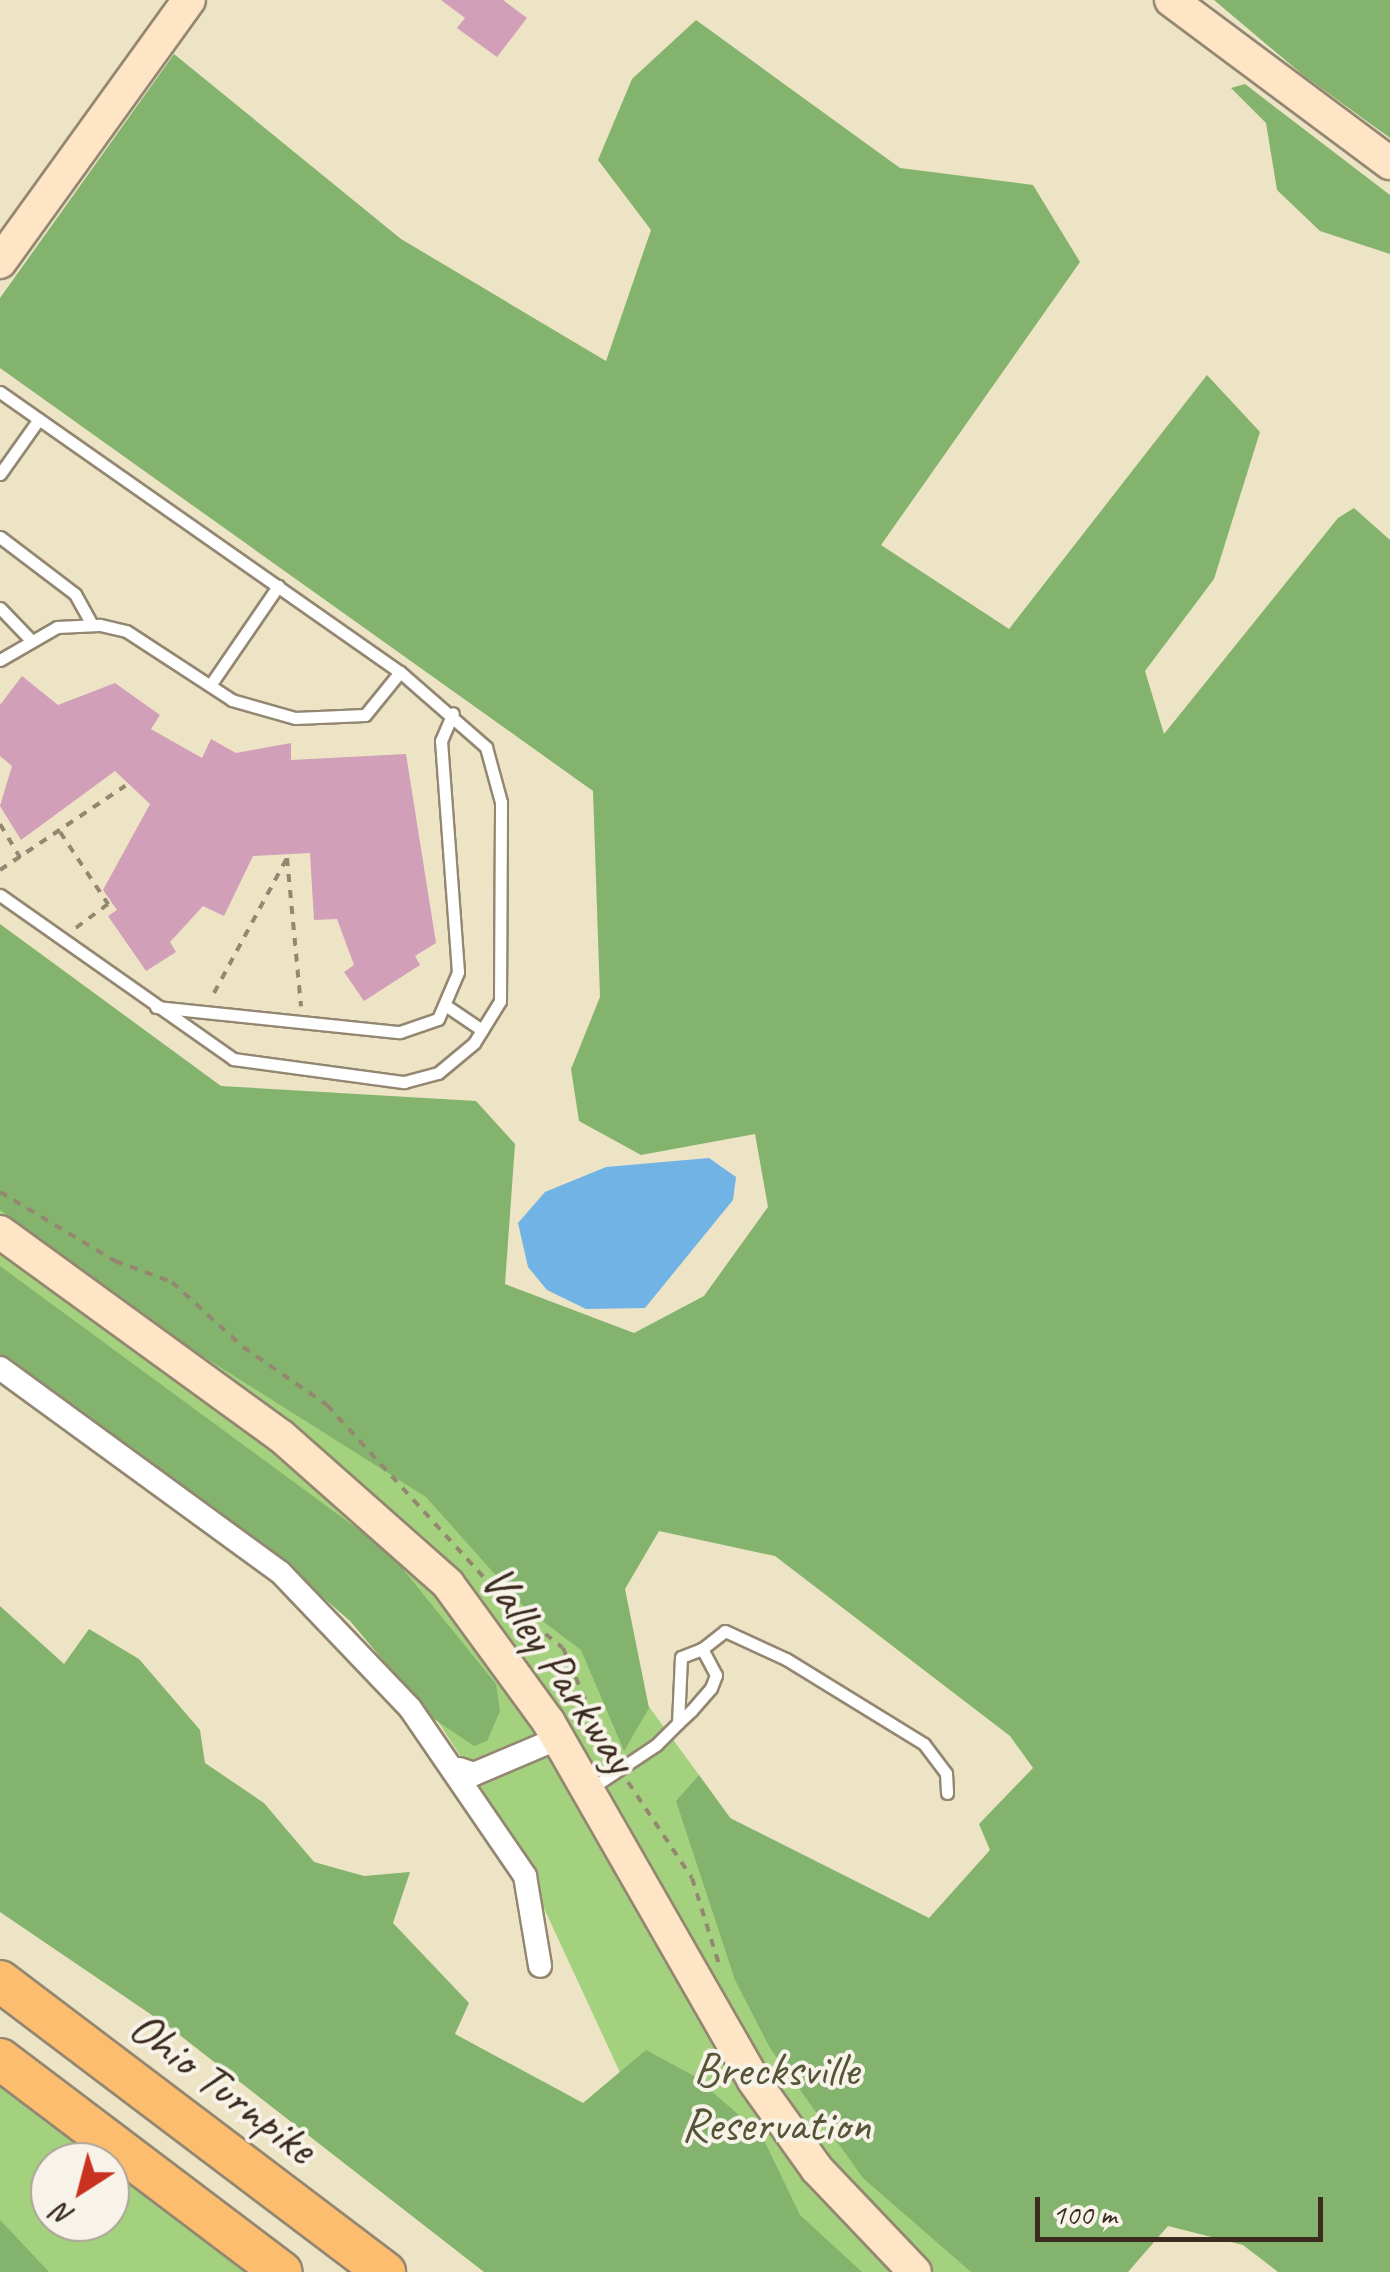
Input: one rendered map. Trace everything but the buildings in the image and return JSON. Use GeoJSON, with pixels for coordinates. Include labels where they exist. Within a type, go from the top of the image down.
{"type":"FeatureCollection","features":[{"type":"Feature","properties":{"kind":"highway","name":"Ohio Turnpike"},"geometry":{"type":"LineString","coordinates":[[0,1981],[385,2272]]}},
{"type":"Feature","properties":{"kind":"highway"},"geometry":{"type":"LineString","coordinates":[[0,2059],[282,2272]]}},
{"type":"Feature","properties":{"kind":"street"},"geometry":{"type":"LineString","coordinates":[[0,262],[189,0]]}},
{"type":"Feature","properties":{"kind":"street"},"geometry":{"type":"LineString","coordinates":[[1171,0],[1390,163]]}},
{"type":"Feature","properties":{"kind":"street","name":"Valley Parkway"},"geometry":{"type":"LineString","coordinates":[[0,1232],[393,1528],[500,1649],[557,1739],[754,2081],[817,2168],[915,2272]]}},
{"type":"Feature","properties":{"kind":"street"},"geometry":{"type":"LineString","coordinates":[[0,1368],[280,1572],[458,1769],[525,1876],[540,1966]]}},
{"type":"Feature","properties":{"kind":"street"},"geometry":{"type":"LineString","coordinates":[[458,1769],[474,1774],[557,1739]]}},
{"type":"Feature","properties":{"kind":"lane"},"geometry":{"type":"LineString","coordinates":[[0,392],[400,672],[453,712],[486,747],[501,802],[500,1000],[482,1030],[438,1073],[404,1082],[233,1059],[153,1007],[0,895]]}},
{"type":"Feature","properties":{"kind":"lane"},"geometry":{"type":"LineString","coordinates":[[0,474],[40,419]]}},
{"type":"Feature","properties":{"kind":"lane"},"geometry":{"type":"LineString","coordinates":[[0,536],[75,594],[92,625]]}},
{"type":"Feature","properties":{"kind":"lane"},"geometry":{"type":"LineString","coordinates":[[210,684],[278,586]]}},
{"type":"Feature","properties":{"kind":"lane"},"geometry":{"type":"LineString","coordinates":[[0,608],[29,638]]}},
{"type":"Feature","properties":{"kind":"lane"},"geometry":{"type":"LineString","coordinates":[[0,660],[29,638],[92,625],[126,631],[268,717],[339,717],[382,703],[400,672]]}},
{"type":"Feature","properties":{"kind":"lane"},"geometry":{"type":"LineString","coordinates":[[153,1007],[400,1032],[448,1007],[458,972],[441,742],[453,712]]}},
{"type":"Feature","properties":{"kind":"lane"},"geometry":{"type":"LineString","coordinates":[[448,1007],[482,1030]]}},
{"type":"Feature","properties":{"kind":"lane"},"geometry":{"type":"LineString","coordinates":[[678,1723],[682,1657],[702,1649],[725,1631],[786,1659],[924,1744],[939,1758],[948,1793]]}},
{"type":"Feature","properties":{"kind":"lane"},"geometry":{"type":"LineString","coordinates":[[586,1791],[678,1723],[716,1675],[702,1649]]}},
{"type":"Feature","properties":{"kind":"path"},"geometry":{"type":"LineString","coordinates":[[0,870],[125,786]]}},
{"type":"Feature","properties":{"kind":"path"},"geometry":{"type":"LineString","coordinates":[[0,824],[20,857]]}},
{"type":"Feature","properties":{"kind":"path"},"geometry":{"type":"LineString","coordinates":[[59,830],[108,904],[72,930]]}},
{"type":"Feature","properties":{"kind":"path"},"geometry":{"type":"LineString","coordinates":[[214,993],[287,858],[302,1006]]}},
{"type":"Feature","properties":{"kind":"green space"},"geometry":{"type":"Polygon","coordinates":[[[1214,0],[1390,0],[1390,138],[1303,75],[1214,0]]]}},
{"type":"Feature","properties":{"kind":"green space"},"geometry":{"type":"Polygon","coordinates":[[[696,20],[900,168],[1033,185],[1080,262],[881,545],[1009,629],[1207,375],[1260,432],[1214,579],[1145,671],[1164,734],[1338,518],[1354,508],[1390,540],[1390,2272],[1278,2272],[1243,2245],[1168,2226],[1128,2272],[971,2272],[863,2178],[770,2048],[735,1980],[676,1801],[699,1775],[730,1818],[929,1918],[990,1850],[979,1824],[1033,1768],[1010,1736],[775,1556],[659,1531],[625,1589],[649,1708],[624,1751],[581,1650],[524,1607],[426,1497],[163,1331],[0,1210],[0,924],[221,1086],[476,1101],[515,1144],[505,1284],[634,1333],[704,1296],[768,1207],[755,1134],[641,1155],[579,1121],[571,1069],[600,997],[593,791],[0,368],[0,298],[174,54],[401,239],[606,361],[651,230],[598,160],[632,79],[696,20]]]}},
{"type":"Feature","properties":{"kind":"green space"},"geometry":{"type":"Polygon","coordinates":[[[1245,84],[1390,195],[1390,254],[1320,231],[1277,190],[1266,123],[1231,88],[1245,84]]]}},
{"type":"Feature","properties":{"kind":"green space","name":"Brecksville Reservation"},"geometry":{"type":"Polygon","coordinates":[[[0,1128],[573,1603],[1063,2272],[767,2272],[661,2161],[505,1824],[414,1685],[357,1620],[0,1345],[0,1128]]]}},
{"type":"Feature","properties":{"kind":"green space"},"geometry":{"type":"Polygon","coordinates":[[[0,1266],[389,1552],[496,1684],[500,1711],[487,1741],[474,1746],[431,1717],[350,1621],[280,1560],[0,1355],[0,1266]]]}},
{"type":"Feature","properties":{"kind":"green space"},"geometry":{"type":"Polygon","coordinates":[[[0,1606],[64,1664],[89,1629],[139,1659],[200,1730],[205,1763],[264,1803],[314,1862],[364,1876],[410,1872],[393,1923],[469,2003],[455,2034],[583,2103],[646,2050],[694,2076],[761,2134],[800,2215],[862,2272],[484,2272],[168,2026],[0,1912],[0,1606]]]}},
{"type":"Feature","properties":{"kind":"green space"},"geometry":{"type":"Polygon","coordinates":[[[0,2086],[74,2142],[30,2142],[30,2242],[130,2242],[130,2184],[247,2272],[0,2272],[0,2086]]]}},
{"type":"Feature","properties":{"kind":"green space"},"geometry":{"type":"Polygon","coordinates":[[[0,2220],[3,2223],[49,2272],[0,2272],[0,2220]]]}},
{"type":"Feature","properties":{"kind":"water"},"geometry":{"type":"Polygon","coordinates":[[[709,1158],[736,1177],[733,1200],[645,1308],[586,1309],[547,1290],[528,1267],[518,1223],[545,1192],[606,1167],[709,1158]]]}}]}
